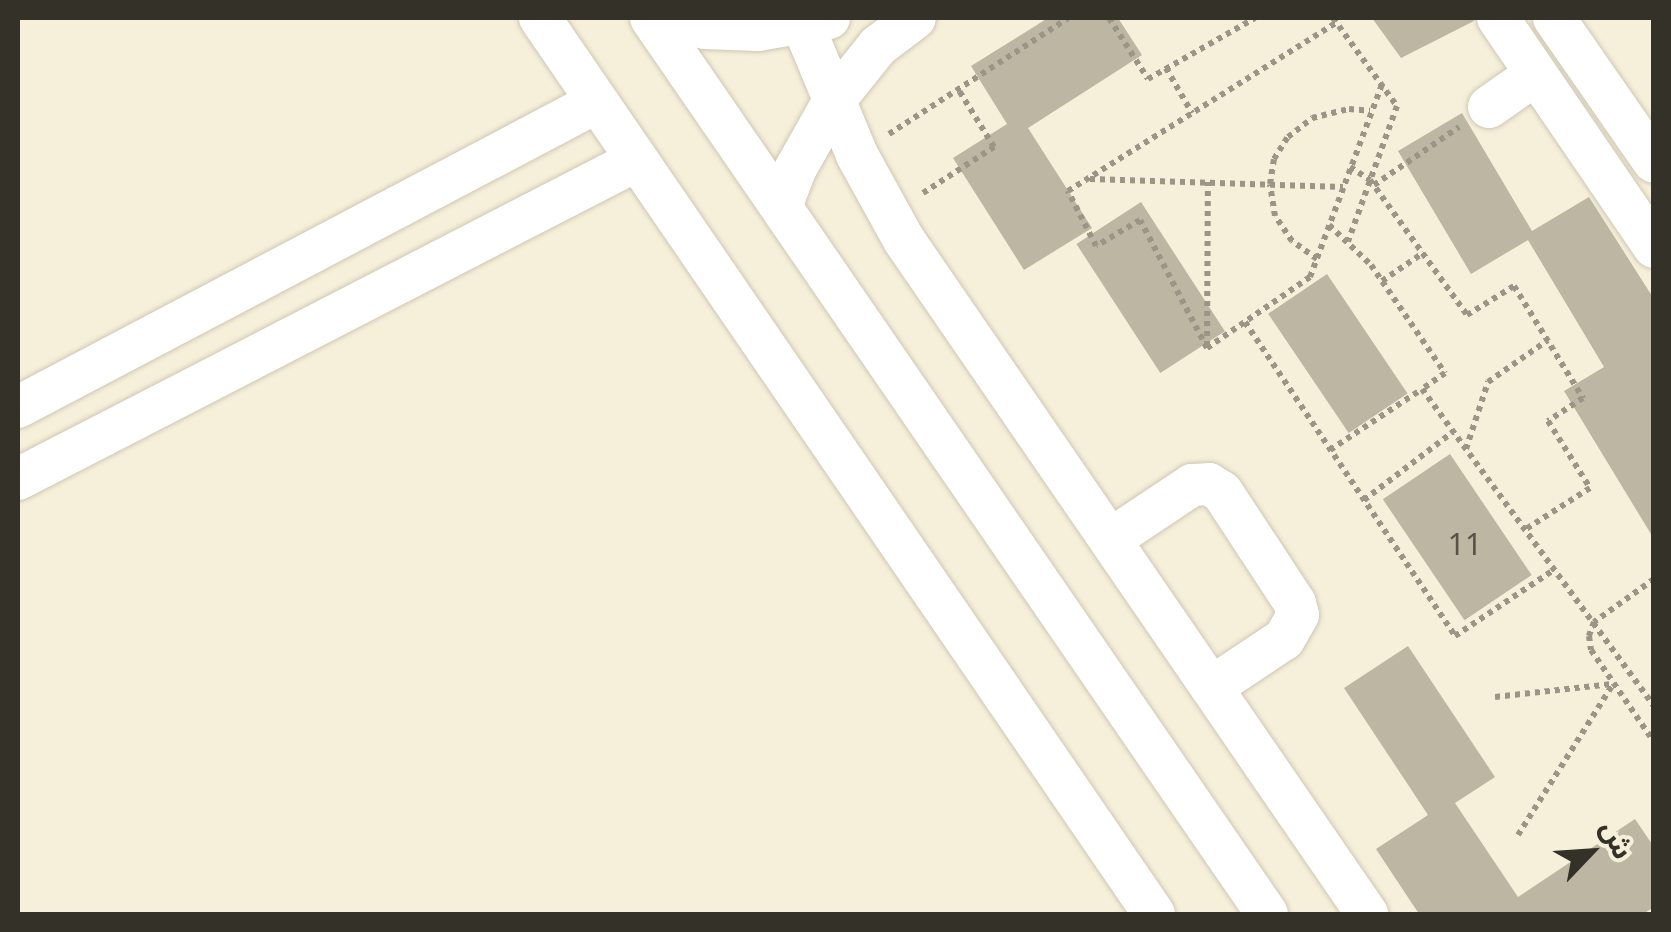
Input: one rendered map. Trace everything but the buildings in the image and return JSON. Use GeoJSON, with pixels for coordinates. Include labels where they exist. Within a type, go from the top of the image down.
{"type":"FeatureCollection","features":[{"type":"Feature","properties":{"kind":"street"},"geometry":{"type":"LineString","coordinates":[[540,18],[1154,914]]}},
{"type":"Feature","properties":{"kind":"street"},"geometry":{"type":"LineString","coordinates":[[651,18],[1267,914]]}},
{"type":"Feature","properties":{"kind":"street"},"geometry":{"type":"LineString","coordinates":[[672,18],[704,28],[734,23],[816,21],[833,102],[888,214],[1367,914]]}},
{"type":"Feature","properties":{"kind":"street"},"geometry":{"type":"LineString","coordinates":[[782,204],[796,168],[833,102],[878,46],[914,18]]}},
{"type":"Feature","properties":{"kind":"street"},"geometry":{"type":"LineString","coordinates":[[1498,18],[1654,247]]}},
{"type":"Feature","properties":{"kind":"street"},"geometry":{"type":"LineString","coordinates":[[1554,18],[1654,162]]}},
{"type":"Feature","properties":{"kind":"street"},"geometry":{"type":"LineString","coordinates":[[1489,106],[1536,74]]}},
{"type":"Feature","properties":{"kind":"street"},"geometry":{"type":"LineString","coordinates":[[18,407],[597,102]]}},
{"type":"Feature","properties":{"kind":"street"},"geometry":{"type":"LineString","coordinates":[[18,480],[637,160]]}},
{"type":"Feature","properties":{"kind":"street"},"geometry":{"type":"LineString","coordinates":[[1110,540],[1192,486],[1209,484],[1222,492],[1295,603],[1298,615],[1284,639],[1212,687]]}},
{"type":"Feature","properties":{"kind":"path"},"geometry":{"type":"LineString","coordinates":[[857,154],[1068,18]]}},
{"type":"Feature","properties":{"kind":"path"},"geometry":{"type":"LineString","coordinates":[[1109,18],[1148,79],[1255,18]]}},
{"type":"Feature","properties":{"kind":"path"},"geometry":{"type":"LineString","coordinates":[[1207,348],[1140,220],[1096,246],[1068,192],[1334,20],[1397,106],[1348,241]]}},
{"type":"Feature","properties":{"kind":"path"},"geometry":{"type":"LineString","coordinates":[[1166,68],[1192,114]]}},
{"type":"Feature","properties":{"kind":"path"},"geometry":{"type":"LineString","coordinates":[[1207,348],[1310,277],[1382,84]]}},
{"type":"Feature","properties":{"kind":"path"},"geometry":{"type":"LineString","coordinates":[[888,214],[994,147],[958,89]]}},
{"type":"Feature","properties":{"kind":"path"},"geometry":{"type":"LineString","coordinates":[[1372,182],[1489,106]]}},
{"type":"Feature","properties":{"kind":"path"},"geometry":{"type":"LineString","coordinates":[[1317,258],[1282,230],[1270,184],[1279,147],[1299,126],[1327,112],[1370,112]]}},
{"type":"Feature","properties":{"kind":"path"},"geometry":{"type":"LineString","coordinates":[[1350,167],[1372,182],[1466,315],[1514,286],[1584,398],[1548,421],[1590,488],[1526,529]]}},
{"type":"Feature","properties":{"kind":"path"},"geometry":{"type":"LineString","coordinates":[[1088,179],[1343,186]]}},
{"type":"Feature","properties":{"kind":"path"},"geometry":{"type":"LineString","coordinates":[[1207,348],[1208,182]]}},
{"type":"Feature","properties":{"kind":"path"},"geometry":{"type":"LineString","coordinates":[[1329,224],[1382,281],[1445,373],[1330,450]]}},
{"type":"Feature","properties":{"kind":"path"},"geometry":{"type":"LineString","coordinates":[[1382,281],[1423,253]]}},
{"type":"Feature","properties":{"kind":"path"},"geometry":{"type":"LineString","coordinates":[[1245,322],[1455,636],[1556,569]]}},
{"type":"Feature","properties":{"kind":"path"},"geometry":{"type":"LineString","coordinates":[[1466,449],[1488,382],[1548,340]]}},
{"type":"Feature","properties":{"kind":"path"},"geometry":{"type":"LineString","coordinates":[[1422,389],[1654,706]]}},
{"type":"Feature","properties":{"kind":"path"},"geometry":{"type":"LineString","coordinates":[[1364,500],[1454,432]]}},
{"type":"Feature","properties":{"kind":"path"},"geometry":{"type":"LineString","coordinates":[[1654,579],[1594,622],[1589,643],[1654,742]]}},
{"type":"Feature","properties":{"kind":"path"},"geometry":{"type":"LineString","coordinates":[[1494,697],[1613,684]]}},
{"type":"Feature","properties":{"kind":"path"},"geometry":{"type":"LineString","coordinates":[[1518,835],[1613,684]]}}]}
